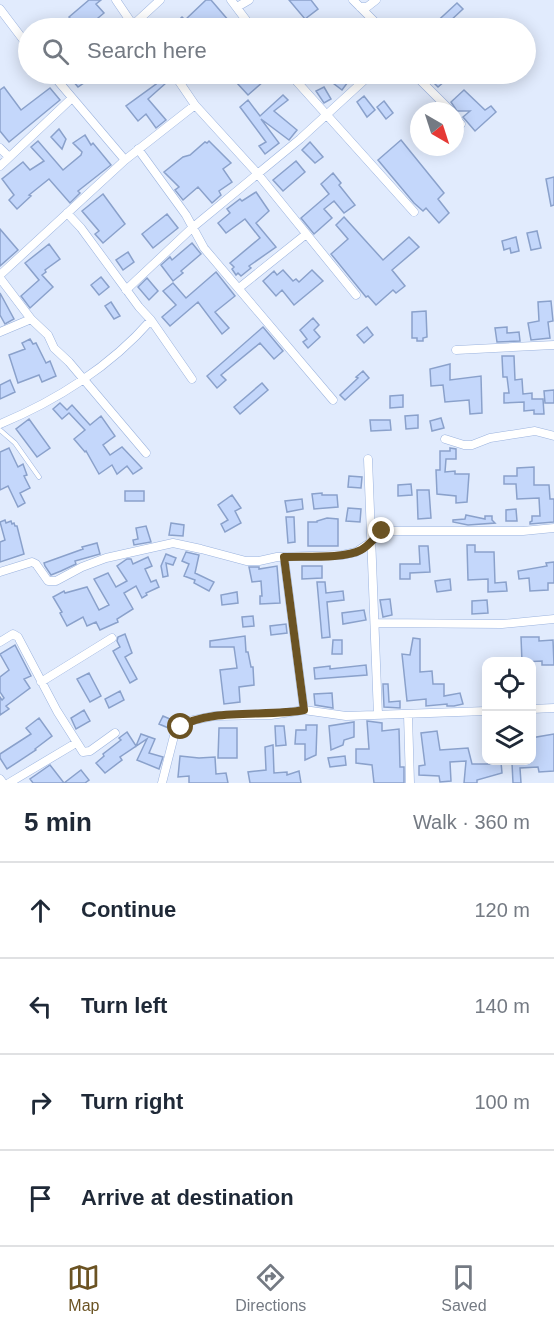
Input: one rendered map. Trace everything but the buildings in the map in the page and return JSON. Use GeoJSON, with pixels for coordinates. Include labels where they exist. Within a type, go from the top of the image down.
{"type":"FeatureCollection","features":[{"type":"Feature","properties":{"kind":"street"},"geometry":{"type":"LineString","coordinates":[[116,0],[128,18]]}},
{"type":"Feature","properties":{"kind":"street"},"geometry":{"type":"LineString","coordinates":[[143,18],[160,0]]}},
{"type":"Feature","properties":{"kind":"street"},"geometry":{"type":"LineString","coordinates":[[231,0],[245,18]]}},
{"type":"Feature","properties":{"kind":"street"},"geometry":{"type":"LineString","coordinates":[[237,7],[249,0]]}},
{"type":"Feature","properties":{"kind":"street"},"geometry":{"type":"LineString","coordinates":[[353,0],[371,18]]}},
{"type":"Feature","properties":{"kind":"street"},"geometry":{"type":"LineString","coordinates":[[360,7],[367,7],[376,0]]}},
{"type":"Feature","properties":{"kind":"street"},"geometry":{"type":"LineString","coordinates":[[0,9],[18,33]]}},
{"type":"Feature","properties":{"kind":"street"},"geometry":{"type":"LineString","coordinates":[[60,84],[125,160]]}},
{"type":"Feature","properties":{"kind":"street"},"geometry":{"type":"LineString","coordinates":[[181,84],[195,105],[256,173],[356,295]]}},
{"type":"Feature","properties":{"kind":"street"},"geometry":{"type":"LineString","coordinates":[[299,84],[414,212]]}},
{"type":"Feature","properties":{"kind":"street"},"geometry":{"type":"LineString","coordinates":[[126,290],[192,228],[223,204],[256,173],[270,164],[360,84]]}},
{"type":"Feature","properties":{"kind":"street"},"geometry":{"type":"LineString","coordinates":[[424,84],[442,102]]}},
{"type":"Feature","properties":{"kind":"street"},"geometry":{"type":"LineString","coordinates":[[0,166],[72,98]]}},
{"type":"Feature","properties":{"kind":"street"},"geometry":{"type":"LineString","coordinates":[[146,453],[54,348],[48,335],[31,319],[0,277],[125,160],[195,105]]}},
{"type":"Feature","properties":{"kind":"street"},"geometry":{"type":"LineString","coordinates":[[0,148],[9,157]]}},
{"type":"Feature","properties":{"kind":"street"},"geometry":{"type":"LineString","coordinates":[[138,149],[186,215],[204,248],[333,400]]}},
{"type":"Feature","properties":{"kind":"street"},"geometry":{"type":"LineString","coordinates":[[67,213],[151,320],[192,379]]}},
{"type":"Feature","properties":{"kind":"street"},"geometry":{"type":"LineString","coordinates":[[239,288],[305,235]]}},
{"type":"Feature","properties":{"kind":"street"},"geometry":{"type":"LineString","coordinates":[[0,332],[31,319]]}},
{"type":"Feature","properties":{"kind":"street"},"geometry":{"type":"LineString","coordinates":[[0,424],[33,411],[83,379],[115,356],[151,320]]}},
{"type":"Feature","properties":{"kind":"street"},"geometry":{"type":"LineString","coordinates":[[456,350],[554,345]]}},
{"type":"Feature","properties":{"kind":"street"},"geometry":{"type":"LineString","coordinates":[[445,439],[472,445],[490,438],[536,431],[554,436]]}},
{"type":"Feature","properties":{"kind":"street"},"geometry":{"type":"LineString","coordinates":[[368,459],[378,715]]}},
{"type":"Feature","properties":{"kind":"street"},"geometry":{"type":"LineString","coordinates":[[0,572],[32,562],[48,581],[56,581],[82,567],[106,558],[173,543],[246,561],[342,555],[360,550],[380,532],[390,530],[523,531],[554,528]]}},
{"type":"Feature","properties":{"kind":"street"},"geometry":{"type":"LineString","coordinates":[[284,557],[304,710]]}},
{"type":"Feature","properties":{"kind":"street"},"geometry":{"type":"LineString","coordinates":[[375,623],[502,624],[554,619]]}},
{"type":"Feature","properties":{"kind":"street"},"geometry":{"type":"LineString","coordinates":[[0,642],[16,634],[41,682],[83,752],[90,751],[115,734]]}},
{"type":"Feature","properties":{"kind":"street"},"geometry":{"type":"LineString","coordinates":[[41,682],[112,639]]}},
{"type":"Feature","properties":{"kind":"street"},"geometry":{"type":"LineString","coordinates":[[536,709],[554,708]]}},
{"type":"Feature","properties":{"kind":"street"},"geometry":{"type":"LineString","coordinates":[[162,783],[174,736],[189,721],[214,716],[271,715],[304,710],[346,716],[482,711]]}},
{"type":"Feature","properties":{"kind":"street"},"geometry":{"type":"LineString","coordinates":[[408,714],[410,783]]}},
{"type":"Feature","properties":{"kind":"street"},"geometry":{"type":"LineString","coordinates":[[9,783],[76,743]]}},
{"type":"Feature","properties":{"kind":"street"},"geometry":{"type":"LineString","coordinates":[[0,779],[3,783]]}},
{"type":"Feature","properties":{"kind":"lane"},"geometry":{"type":"LineString","coordinates":[[0,430],[15,443],[39,477]]}},
{"type":"Feature","properties":{"kind":"route"},"geometry":{"type":"LineString","coordinates":[[181,727],[189,721],[214,716],[271,715],[304,710],[284,557],[342,555],[356,552],[382,531]]}}]}
